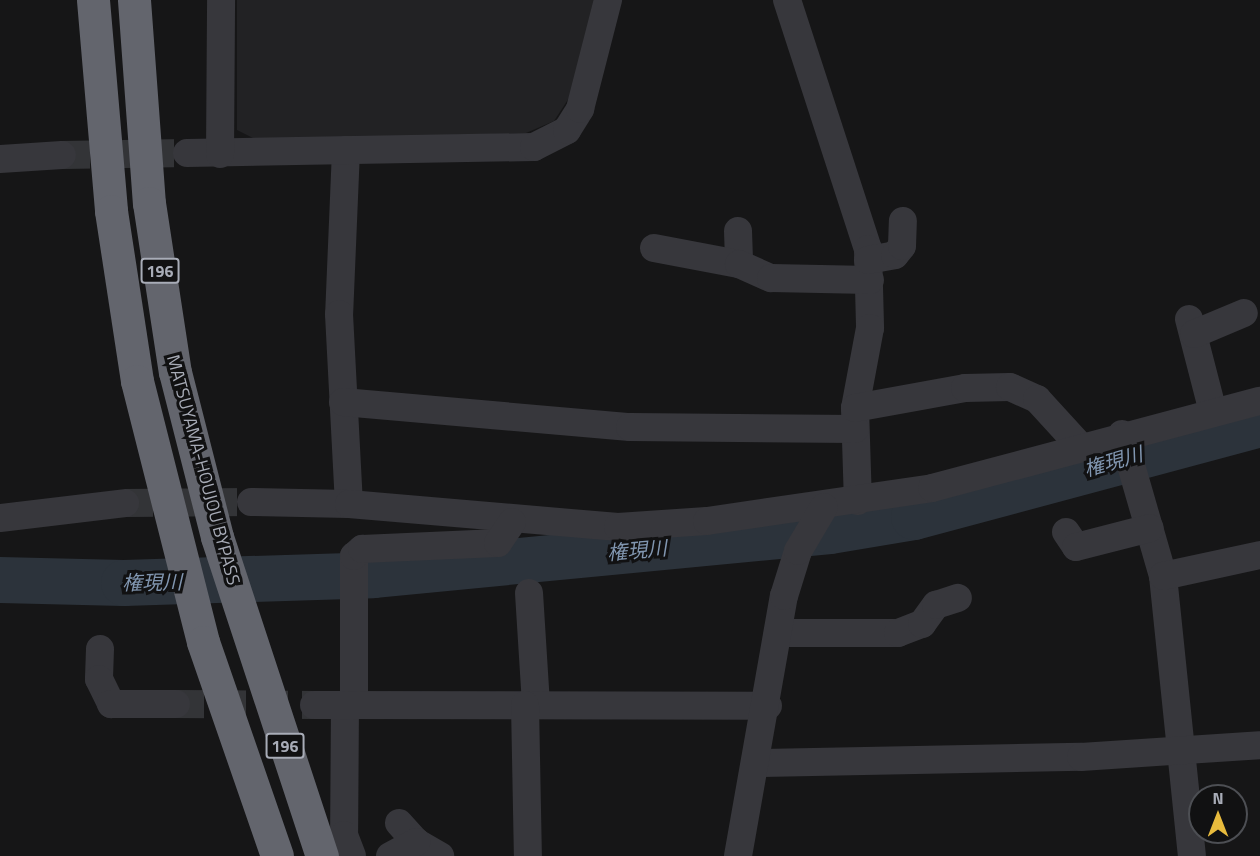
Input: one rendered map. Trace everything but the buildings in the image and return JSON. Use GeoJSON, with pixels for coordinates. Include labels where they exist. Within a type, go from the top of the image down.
{"type":"FeatureCollection","features":[{"type":"Feature","properties":{"kind":"highway","name":"196"},"geometry":{"type":"LineString","coordinates":[[93,0],[111,211],[137,381],[173,536],[203,642],[277,856]]}},
{"type":"Feature","properties":{"kind":"highway","name":"MATSUYAMA-HOUJOU BYPASS"},"geometry":{"type":"LineString","coordinates":[[134,0],[150,203],[175,372],[217,537],[322,856]]}},
{"type":"Feature","properties":{"kind":"street"},"geometry":{"type":"LineString","coordinates":[[220,154],[221,0]]}},
{"type":"Feature","properties":{"kind":"street"},"geometry":{"type":"LineString","coordinates":[[187,153],[534,147],[567,130],[580,109],[608,0]]}},
{"type":"Feature","properties":{"kind":"street"},"geometry":{"type":"LineString","coordinates":[[787,0],[861,215],[869,270],[870,328],[855,419],[858,501]]}},
{"type":"Feature","properties":{"kind":"street"},"geometry":{"type":"LineString","coordinates":[[345,150],[339,258],[343,402],[349,504]]}},
{"type":"Feature","properties":{"kind":"street"},"geometry":{"type":"LineString","coordinates":[[0,159],[62,155]]}},
{"type":"Feature","properties":{"kind":"street"},"geometry":{"type":"LineString","coordinates":[[654,248],[739,264],[771,278],[869,270],[896,255],[902,246],[903,221]]}},
{"type":"Feature","properties":{"kind":"street"},"geometry":{"type":"LineString","coordinates":[[738,231],[739,264]]}},
{"type":"Feature","properties":{"kind":"street"},"geometry":{"type":"LineString","coordinates":[[1213,412],[1191,326],[1244,314]]}},
{"type":"Feature","properties":{"kind":"street"},"geometry":{"type":"LineString","coordinates":[[1033,371],[1037,399]]}},
{"type":"Feature","properties":{"kind":"street"},"geometry":{"type":"LineString","coordinates":[[343,402],[630,427],[855,419],[965,388],[1010,387],[1037,399],[1080,446]]}},
{"type":"Feature","properties":{"kind":"street"},"geometry":{"type":"LineString","coordinates":[[251,502],[349,504],[512,522],[618,527],[822,512],[858,501],[932,488],[1080,446],[1123,438],[1260,401]]}},
{"type":"Feature","properties":{"kind":"street"},"geometry":{"type":"LineString","coordinates":[[1123,438],[1136,475],[1163,576],[1185,748],[1192,856]]}},
{"type":"Feature","properties":{"kind":"street"},"geometry":{"type":"LineString","coordinates":[[0,518],[61,506],[125,503]]}},
{"type":"Feature","properties":{"kind":"street"},"geometry":{"type":"LineString","coordinates":[[738,856],[780,633],[798,552],[822,512]]}},
{"type":"Feature","properties":{"kind":"street"},"geometry":{"type":"LineString","coordinates":[[352,856],[344,835],[354,556],[362,549],[498,543],[512,522]]}},
{"type":"Feature","properties":{"kind":"street"},"geometry":{"type":"LineString","coordinates":[[1066,532],[1076,547],[1150,528]]}},
{"type":"Feature","properties":{"kind":"street"},"geometry":{"type":"LineString","coordinates":[[1163,576],[1260,555]]}},
{"type":"Feature","properties":{"kind":"street"},"geometry":{"type":"LineString","coordinates":[[528,856],[529,593]]}},
{"type":"Feature","properties":{"kind":"street"},"geometry":{"type":"LineString","coordinates":[[780,633],[898,633],[922,624],[936,605],[958,598]]}},
{"type":"Feature","properties":{"kind":"street"},"geometry":{"type":"LineString","coordinates":[[100,649],[99,679],[111,704],[176,704]]}},
{"type":"Feature","properties":{"kind":"street"},"geometry":{"type":"LineString","coordinates":[[314,705],[768,706]]}},
{"type":"Feature","properties":{"kind":"street"},"geometry":{"type":"LineString","coordinates":[[756,763],[1081,757],[1185,748],[1260,745]]}},
{"type":"Feature","properties":{"kind":"street"},"geometry":{"type":"LineString","coordinates":[[390,856],[418,840]]}},
{"type":"Feature","properties":{"kind":"shaded area"},"geometry":{"type":"Polygon","coordinates":[[[237,0],[596,0],[569,98],[554,121],[526,133],[257,140],[237,130],[237,0]]]}},
{"type":"Feature","properties":{"kind":"waterway","name":"権現川"},"geometry":{"type":"LineString","coordinates":[[0,580],[124,583],[373,575],[830,531],[914,517],[1260,424]]}},
{"type":"Feature","properties":{"kind":"tunnel"},"geometry":{"type":"LineString","coordinates":[[62,155],[187,153]]}},
{"type":"Feature","properties":{"kind":"tunnel"},"geometry":{"type":"LineString","coordinates":[[125,503],[251,502]]}},
{"type":"Feature","properties":{"kind":"tunnel"},"geometry":{"type":"LineString","coordinates":[[176,704],[314,705]]}}]}
